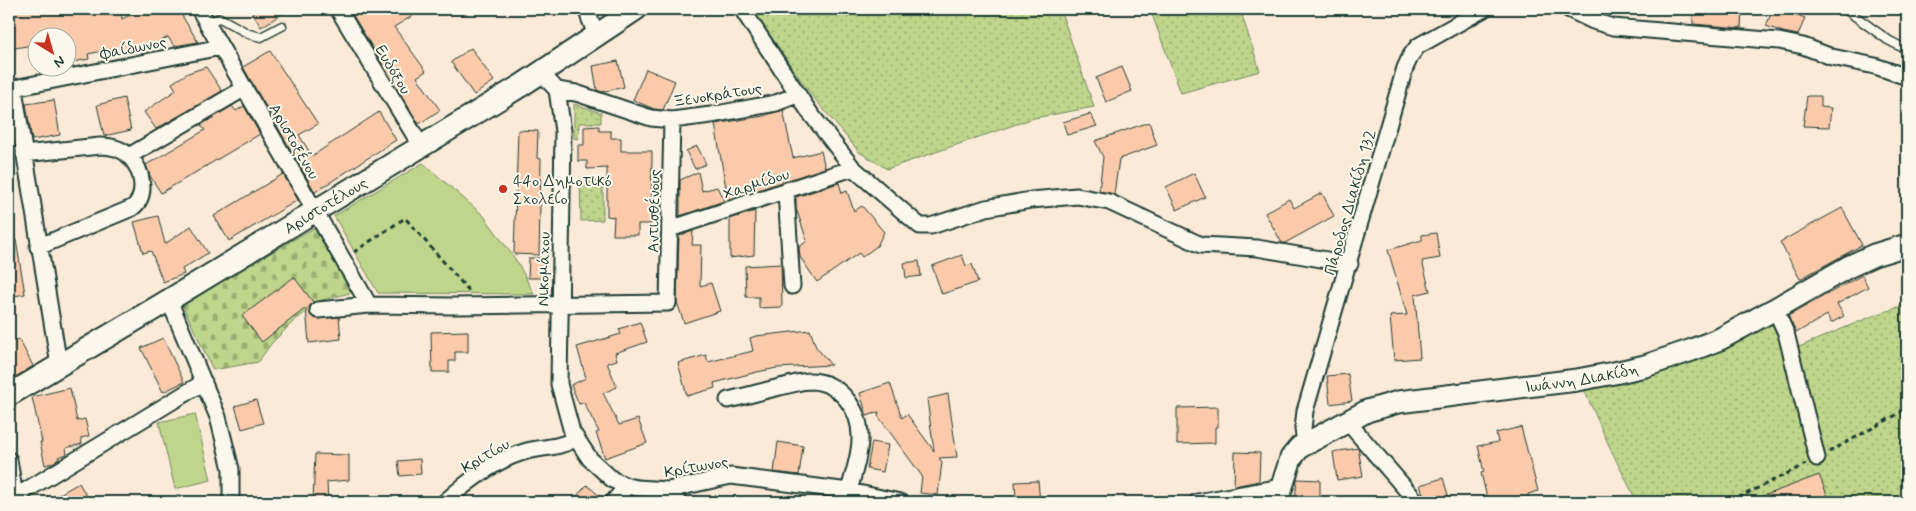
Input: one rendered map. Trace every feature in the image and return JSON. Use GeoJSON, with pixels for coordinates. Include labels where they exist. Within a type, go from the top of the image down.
{"type":"FeatureCollection","features":[{"type":"Feature","properties":{"kind":"main road","name":"Αριστοτέλους"},"geometry":{"type":"LineString","coordinates":[[9,395],[169,300],[541,73],[636,9]]}},
{"type":"Feature","properties":{"kind":"main road","name":"Ιωάννη Διακίδη"},"geometry":{"type":"LineString","coordinates":[[1279,495],[1291,458],[1300,447],[1346,420],[1378,406],[1577,380],[1637,368],[1692,350],[1720,338],[1860,261],[1907,245]]}},
{"type":"Feature","properties":{"kind":"street","name":"Ευδόξου"},"geometry":{"type":"LineString","coordinates":[[338,9],[421,146]]}},
{"type":"Feature","properties":{"kind":"street"},"geometry":{"type":"LineString","coordinates":[[586,9],[596,35]]}},
{"type":"Feature","properties":{"kind":"street"},"geometry":{"type":"LineString","coordinates":[[742,9],[797,95],[853,168],[920,226],[930,226],[995,206],[1031,200],[1077,196],[1109,202],[1202,245],[1257,248],[1350,264]]}},
{"type":"Feature","properties":{"kind":"street","name":"Πάροδος Διακίδη 132"},"geometry":{"type":"LineString","coordinates":[[1305,443],[1303,429],[1305,411],[1350,264],[1397,96],[1411,55],[1424,41],[1484,9]]}},
{"type":"Feature","properties":{"kind":"street"},"geometry":{"type":"LineString","coordinates":[[1568,9],[1593,21],[1613,27],[1766,39],[1797,44],[1827,56],[1875,66],[1907,77]]}},
{"type":"Feature","properties":{"kind":"street"},"geometry":{"type":"LineString","coordinates":[[209,16],[220,47]]}},
{"type":"Feature","properties":{"kind":"street","name":"Αριστοξένου"},"geometry":{"type":"LineString","coordinates":[[220,47],[369,305]]}},
{"type":"Feature","properties":{"kind":"street","name":"Φαίδωνος"},"geometry":{"type":"LineString","coordinates":[[11,89],[220,47]]}},
{"type":"Feature","properties":{"kind":"street"},"geometry":{"type":"LineString","coordinates":[[541,73],[557,90]]}},
{"type":"Feature","properties":{"kind":"street"},"geometry":{"type":"LineString","coordinates":[[129,156],[244,88]]}},
{"type":"Feature","properties":{"kind":"street"},"geometry":{"type":"LineString","coordinates":[[11,89],[24,154],[38,248],[59,365]]}},
{"type":"Feature","properties":{"kind":"street","name":"Ξενοκράτους"},"geometry":{"type":"LineString","coordinates":[[557,90],[576,93],[651,118],[672,120],[733,112],[776,103],[797,95]]}},
{"type":"Feature","properties":{"kind":"street","name":"Νικομάχου"},"geometry":{"type":"LineString","coordinates":[[557,90],[563,130],[564,154],[559,384],[566,417],[575,439]]}},
{"type":"Feature","properties":{"kind":"street","name":"Αντισθένους"},"geometry":{"type":"LineString","coordinates":[[560,304],[668,303],[672,120]]}},
{"type":"Feature","properties":{"kind":"street"},"geometry":{"type":"LineString","coordinates":[[24,154],[106,146],[118,149],[129,156],[140,174],[142,183],[141,196],[136,205],[126,212],[38,248]]}},
{"type":"Feature","properties":{"kind":"street","name":"Χαρμίδου"},"geometry":{"type":"LineString","coordinates":[[670,230],[853,168]]}},
{"type":"Feature","properties":{"kind":"street"},"geometry":{"type":"LineString","coordinates":[[786,192],[792,286]]}},
{"type":"Feature","properties":{"kind":"street"},"geometry":{"type":"LineString","coordinates":[[169,300],[218,417],[230,459],[231,502]]}},
{"type":"Feature","properties":{"kind":"street"},"geometry":{"type":"LineString","coordinates":[[318,310],[369,305],[481,306],[560,304]]}},
{"type":"Feature","properties":{"kind":"street"},"geometry":{"type":"LineString","coordinates":[[1775,309],[1786,333],[1817,458]]}},
{"type":"Feature","properties":{"kind":"street"},"geometry":{"type":"LineString","coordinates":[[728,400],[809,381],[825,383],[836,389],[847,400],[860,429],[859,447],[849,491]]}},
{"type":"Feature","properties":{"kind":"street"},"geometry":{"type":"LineString","coordinates":[[9,460],[15,500],[204,382]]}},
{"type":"Feature","properties":{"kind":"street"},"geometry":{"type":"LineString","coordinates":[[1346,420],[1417,502]]}},
{"type":"Feature","properties":{"kind":"street","name":"Κρίτωνος"},"geometry":{"type":"LineString","coordinates":[[575,439],[600,470],[613,480],[627,486],[647,490],[668,490],[731,476],[849,491],[900,502]]}},
{"type":"Feature","properties":{"kind":"street","name":"Κριτίου"},"geometry":{"type":"LineString","coordinates":[[445,502],[483,472],[509,458],[532,450],[559,446],[575,439]]}},
{"type":"Feature","properties":{"kind":"street"},"geometry":{"type":"LineString","coordinates":[[613,502],[627,486]]}},
{"type":"Feature","properties":{"kind":"street"},"geometry":{"type":"LineString","coordinates":[[668,490],[678,502]]}},
{"type":"Feature","properties":{"kind":"street"},"geometry":{"type":"LineString","coordinates":[[1197,502],[1279,495]]}},
{"type":"Feature","properties":{"kind":"lane"},"geometry":{"type":"LineString","coordinates":[[216,9],[209,16],[249,34],[261,37],[282,26]]}},
{"type":"Feature","properties":{"kind":"lane"},"geometry":{"type":"LineString","coordinates":[[1845,9],[1888,40],[1907,50]]}},
{"type":"Feature","properties":{"kind":"path"},"geometry":{"type":"LineString","coordinates":[[342,259],[405,218],[445,262],[481,306]]}},
{"type":"Feature","properties":{"kind":"green space"},"geometry":{"type":"Polygon","coordinates":[[[763,9],[1060,9],[1094,107],[1034,118],[887,169],[859,152],[809,92],[755,13],[763,9]]]}},
{"type":"Feature","properties":{"kind":"green space"},"geometry":{"type":"Polygon","coordinates":[[[1150,9],[1240,9],[1260,71],[1181,93],[1150,9]]]}},
{"type":"Feature","properties":{"kind":"green space"},"geometry":{"type":"Polygon","coordinates":[[[574,104],[601,113],[601,123],[579,123],[578,139],[574,138],[574,104]]]}},
{"type":"Feature","properties":{"kind":"green space"},"geometry":{"type":"Polygon","coordinates":[[[423,163],[484,216],[518,263],[534,294],[378,293],[334,216],[423,163]]]}},
{"type":"Feature","properties":{"kind":"green space"},"geometry":{"type":"Polygon","coordinates":[[[580,181],[603,181],[603,220],[581,221],[580,181]]]}},
{"type":"Feature","properties":{"kind":"green space"},"geometry":{"type":"Polygon","coordinates":[[[314,228],[354,292],[322,300],[294,321],[271,344],[258,362],[213,370],[182,304],[314,228]]]}},
{"type":"Feature","properties":{"kind":"green space"},"geometry":{"type":"Polygon","coordinates":[[[1907,304],[1907,502],[1637,502],[1582,385],[1781,310],[1799,347],[1870,317],[1907,304]]]}},
{"type":"Feature","properties":{"kind":"green space"},"geometry":{"type":"Polygon","coordinates":[[[195,414],[211,480],[175,489],[159,422],[195,414]]]}},
{"type":"Feature","properties":{"kind":"building"},"geometry":{"type":"Polygon","coordinates":[[[9,9],[69,9],[70,12],[87,9],[120,9],[122,19],[142,9],[178,9],[198,42],[174,46],[168,37],[145,50],[144,48],[114,54],[112,49],[88,54],[89,59],[78,61],[78,28],[28,28],[28,46],[9,49],[9,9]]]}},
{"type":"Feature","properties":{"kind":"building"},"geometry":{"type":"Polygon","coordinates":[[[250,9],[290,9],[261,27],[250,9]]]}},
{"type":"Feature","properties":{"kind":"building"},"geometry":{"type":"Polygon","coordinates":[[[349,9],[424,9],[394,27],[426,71],[417,77],[440,110],[419,124],[349,9]]]}},
{"type":"Feature","properties":{"kind":"building"},"geometry":{"type":"Polygon","coordinates":[[[1693,9],[1742,9],[1741,28],[1693,24],[1693,9]]]}},
{"type":"Feature","properties":{"kind":"building"},"geometry":{"type":"Polygon","coordinates":[[[1773,9],[1782,9],[1805,18],[1798,35],[1766,26],[1773,9]]]}},
{"type":"Feature","properties":{"kind":"building"},"geometry":{"type":"Polygon","coordinates":[[[471,48],[494,81],[474,95],[451,62],[471,48]]]}},
{"type":"Feature","properties":{"kind":"building"},"geometry":{"type":"Polygon","coordinates":[[[270,51],[318,124],[299,135],[312,156],[379,112],[396,140],[315,192],[243,67],[270,51]]]}},
{"type":"Feature","properties":{"kind":"building"},"geometry":{"type":"Polygon","coordinates":[[[618,61],[624,87],[602,92],[597,90],[593,66],[618,61]]]}},
{"type":"Feature","properties":{"kind":"building"},"geometry":{"type":"Polygon","coordinates":[[[206,67],[222,91],[156,129],[144,112],[176,90],[172,83],[188,73],[206,67]]]}},
{"type":"Feature","properties":{"kind":"building"},"geometry":{"type":"Polygon","coordinates":[[[1122,67],[1132,91],[1106,102],[1096,78],[1122,67]]]}},
{"type":"Feature","properties":{"kind":"building"},"geometry":{"type":"Polygon","coordinates":[[[646,69],[675,81],[663,110],[654,109],[633,100],[646,69]]]}},
{"type":"Feature","properties":{"kind":"building"},"geometry":{"type":"Polygon","coordinates":[[[1807,96],[1821,96],[1821,107],[1831,108],[1829,127],[1803,126],[1807,96]]]}},
{"type":"Feature","properties":{"kind":"building"},"geometry":{"type":"Polygon","coordinates":[[[124,98],[131,130],[104,136],[97,105],[124,98]]]}},
{"type":"Feature","properties":{"kind":"building"},"geometry":{"type":"Polygon","coordinates":[[[54,100],[60,135],[32,140],[26,104],[54,100]]]}},
{"type":"Feature","properties":{"kind":"building"},"geometry":{"type":"Polygon","coordinates":[[[232,106],[236,111],[244,106],[260,134],[161,193],[150,176],[146,165],[205,130],[201,125],[232,106]]]}},
{"type":"Feature","properties":{"kind":"building"},"geometry":{"type":"Polygon","coordinates":[[[783,110],[793,158],[821,151],[825,168],[728,200],[715,124],[763,116],[783,110]]]}},
{"type":"Feature","properties":{"kind":"building"},"geometry":{"type":"Polygon","coordinates":[[[1090,114],[1097,126],[1067,135],[1063,122],[1090,114]]]}},
{"type":"Feature","properties":{"kind":"building"},"geometry":{"type":"Polygon","coordinates":[[[1149,122],[1157,145],[1119,159],[1114,194],[1099,191],[1103,157],[1095,141],[1149,122]]]}},
{"type":"Feature","properties":{"kind":"building"},"geometry":{"type":"Polygon","coordinates":[[[599,126],[599,131],[611,131],[611,138],[621,138],[621,151],[652,151],[651,224],[638,224],[638,235],[613,235],[614,217],[607,216],[607,168],[587,169],[587,161],[578,161],[578,145],[584,145],[584,127],[599,126]]]}},
{"type":"Feature","properties":{"kind":"building"},"geometry":{"type":"Polygon","coordinates":[[[518,130],[538,131],[537,158],[541,159],[539,255],[514,254],[518,130]]]}},
{"type":"Feature","properties":{"kind":"building"},"geometry":{"type":"Polygon","coordinates":[[[697,146],[706,164],[695,169],[686,151],[697,146]]]}},
{"type":"Feature","properties":{"kind":"building"},"geometry":{"type":"Polygon","coordinates":[[[698,172],[702,191],[717,187],[724,201],[680,216],[680,180],[698,172]]]}},
{"type":"Feature","properties":{"kind":"building"},"geometry":{"type":"Polygon","coordinates":[[[1194,173],[1205,197],[1177,210],[1166,187],[1194,173]]]}},
{"type":"Feature","properties":{"kind":"building"},"geometry":{"type":"Polygon","coordinates":[[[283,174],[298,200],[229,241],[214,216],[283,174]]]}},
{"type":"Feature","properties":{"kind":"building"},"geometry":{"type":"Polygon","coordinates":[[[839,183],[842,193],[847,191],[854,211],[862,206],[884,232],[877,246],[862,257],[859,253],[817,282],[800,257],[799,247],[807,241],[796,208],[796,197],[839,183]]]}},
{"type":"Feature","properties":{"kind":"building"},"geometry":{"type":"Polygon","coordinates":[[[1322,193],[1334,216],[1282,243],[1265,213],[1289,199],[1294,208],[1322,193]]]}},
{"type":"Feature","properties":{"kind":"building"},"geometry":{"type":"Polygon","coordinates":[[[1842,208],[1862,245],[1800,279],[1780,242],[1842,208]]]}},
{"type":"Feature","properties":{"kind":"building"},"geometry":{"type":"Polygon","coordinates":[[[755,211],[754,255],[730,258],[730,219],[755,211]]]}},
{"type":"Feature","properties":{"kind":"building"},"geometry":{"type":"Polygon","coordinates":[[[158,216],[165,244],[191,226],[208,253],[182,269],[184,274],[163,282],[151,251],[143,253],[134,222],[158,216]]]}},
{"type":"Feature","properties":{"kind":"building"},"geometry":{"type":"Polygon","coordinates":[[[693,231],[692,245],[701,245],[700,286],[711,283],[720,311],[684,323],[677,302],[679,236],[693,231]]]}},
{"type":"Feature","properties":{"kind":"building"},"geometry":{"type":"Polygon","coordinates":[[[1436,233],[1440,258],[1422,261],[1430,291],[1415,295],[1420,358],[1394,360],[1390,316],[1407,315],[1388,250],[1422,240],[1422,235],[1436,233]]]}},
{"type":"Feature","properties":{"kind":"building"},"geometry":{"type":"Polygon","coordinates":[[[16,240],[25,294],[9,297],[9,241],[16,240]]]}},
{"type":"Feature","properties":{"kind":"building"},"geometry":{"type":"Polygon","coordinates":[[[962,255],[966,266],[972,264],[978,282],[942,294],[932,266],[962,255]]]}},
{"type":"Feature","properties":{"kind":"building"},"geometry":{"type":"Polygon","coordinates":[[[529,258],[544,258],[544,278],[528,278],[529,258]]]}},
{"type":"Feature","properties":{"kind":"building"},"geometry":{"type":"Polygon","coordinates":[[[919,261],[921,276],[906,278],[904,263],[919,261]]]}},
{"type":"Feature","properties":{"kind":"building"},"geometry":{"type":"Polygon","coordinates":[[[781,264],[782,307],[759,308],[759,297],[746,297],[745,266],[781,264]]]}},
{"type":"Feature","properties":{"kind":"building"},"geometry":{"type":"Polygon","coordinates":[[[1862,275],[1868,287],[1837,304],[1844,316],[1831,323],[1827,315],[1796,333],[1788,316],[1862,275]]]}},
{"type":"Feature","properties":{"kind":"building"},"geometry":{"type":"Polygon","coordinates":[[[294,277],[313,302],[309,307],[311,316],[318,319],[339,317],[341,339],[309,343],[306,308],[262,342],[242,316],[294,277]]]}},
{"type":"Feature","properties":{"kind":"building"},"geometry":{"type":"Polygon","coordinates":[[[640,322],[647,342],[615,353],[617,360],[607,363],[617,387],[603,393],[619,425],[638,419],[647,443],[605,458],[596,433],[599,432],[584,403],[579,404],[571,385],[586,378],[577,347],[621,334],[619,329],[640,322]]]}},
{"type":"Feature","properties":{"kind":"building"},"geometry":{"type":"Polygon","coordinates":[[[810,330],[816,347],[831,365],[777,368],[757,372],[714,383],[715,388],[687,396],[678,363],[706,355],[708,362],[753,351],[750,338],[756,336],[810,330]]]}},
{"type":"Feature","properties":{"kind":"building"},"geometry":{"type":"Polygon","coordinates":[[[468,331],[468,352],[455,352],[455,361],[449,361],[449,372],[432,372],[431,332],[468,331]]]}},
{"type":"Feature","properties":{"kind":"building"},"geometry":{"type":"Polygon","coordinates":[[[163,338],[184,382],[163,392],[141,348],[163,338]]]}},
{"type":"Feature","properties":{"kind":"building"},"geometry":{"type":"Polygon","coordinates":[[[19,339],[33,366],[9,381],[9,343],[19,339]]]}},
{"type":"Feature","properties":{"kind":"building"},"geometry":{"type":"Polygon","coordinates":[[[1348,374],[1352,401],[1330,404],[1327,376],[1348,374]]]}},
{"type":"Feature","properties":{"kind":"building"},"geometry":{"type":"Polygon","coordinates":[[[890,383],[902,418],[907,414],[934,451],[927,399],[948,394],[957,457],[939,458],[942,462],[938,495],[920,493],[922,476],[878,416],[879,412],[867,416],[860,393],[890,383]]]}},
{"type":"Feature","properties":{"kind":"building"},"geometry":{"type":"Polygon","coordinates":[[[70,388],[77,421],[85,419],[89,436],[81,438],[82,444],[66,448],[67,454],[45,465],[32,397],[70,388]]]}},
{"type":"Feature","properties":{"kind":"building"},"geometry":{"type":"Polygon","coordinates":[[[256,400],[263,423],[242,429],[235,406],[256,400]]]}},
{"type":"Feature","properties":{"kind":"building"},"geometry":{"type":"Polygon","coordinates":[[[1218,407],[1218,427],[1215,427],[1215,443],[1177,444],[1177,408],[1218,407]]]}},
{"type":"Feature","properties":{"kind":"building"},"geometry":{"type":"Polygon","coordinates":[[[1521,427],[1538,491],[1528,494],[1529,499],[1516,502],[1488,502],[1481,473],[1484,472],[1478,446],[1498,442],[1496,433],[1521,427]]]}},
{"type":"Feature","properties":{"kind":"building"},"geometry":{"type":"Polygon","coordinates":[[[778,442],[803,446],[799,475],[774,472],[778,442]]]}},
{"type":"Feature","properties":{"kind":"building"},"geometry":{"type":"Polygon","coordinates":[[[872,442],[888,445],[883,472],[867,469],[872,442]]]}},
{"type":"Feature","properties":{"kind":"building"},"geometry":{"type":"Polygon","coordinates":[[[1358,448],[1363,476],[1337,480],[1333,452],[1358,448]]]}},
{"type":"Feature","properties":{"kind":"building"},"geometry":{"type":"Polygon","coordinates":[[[1235,452],[1260,453],[1259,481],[1234,486],[1235,452]]]}},
{"type":"Feature","properties":{"kind":"building"},"geometry":{"type":"Polygon","coordinates":[[[315,454],[349,455],[349,480],[327,482],[328,502],[313,502],[315,454]]]}},
{"type":"Feature","properties":{"kind":"building"},"geometry":{"type":"Polygon","coordinates":[[[420,459],[421,474],[400,476],[398,461],[420,459]]]}},
{"type":"Feature","properties":{"kind":"building"},"geometry":{"type":"Polygon","coordinates":[[[1819,475],[1830,502],[1750,501],[1819,475]]]}},
{"type":"Feature","properties":{"kind":"building"},"geometry":{"type":"Polygon","coordinates":[[[1443,478],[1450,502],[1426,502],[1420,485],[1443,478]]]}},
{"type":"Feature","properties":{"kind":"building"},"geometry":{"type":"Polygon","coordinates":[[[1297,479],[1320,480],[1320,502],[1295,502],[1297,479]]]}},
{"type":"Feature","properties":{"kind":"building"},"geometry":{"type":"Polygon","coordinates":[[[1038,481],[1040,502],[1016,502],[1015,482],[1038,481]]]}},
{"type":"Feature","properties":{"kind":"building"},"geometry":{"type":"Polygon","coordinates":[[[79,483],[90,502],[46,502],[79,483]]]}},
{"type":"Feature","properties":{"kind":"building"},"geometry":{"type":"Polygon","coordinates":[[[587,485],[604,500],[604,502],[571,502],[587,485]]]}},
{"type":"Feature","properties":{"kind":"place","name":"44ο Δημοτικό Σχολείο"},"geometry":{"type":"Point","coordinates":[503,189]}}]}
